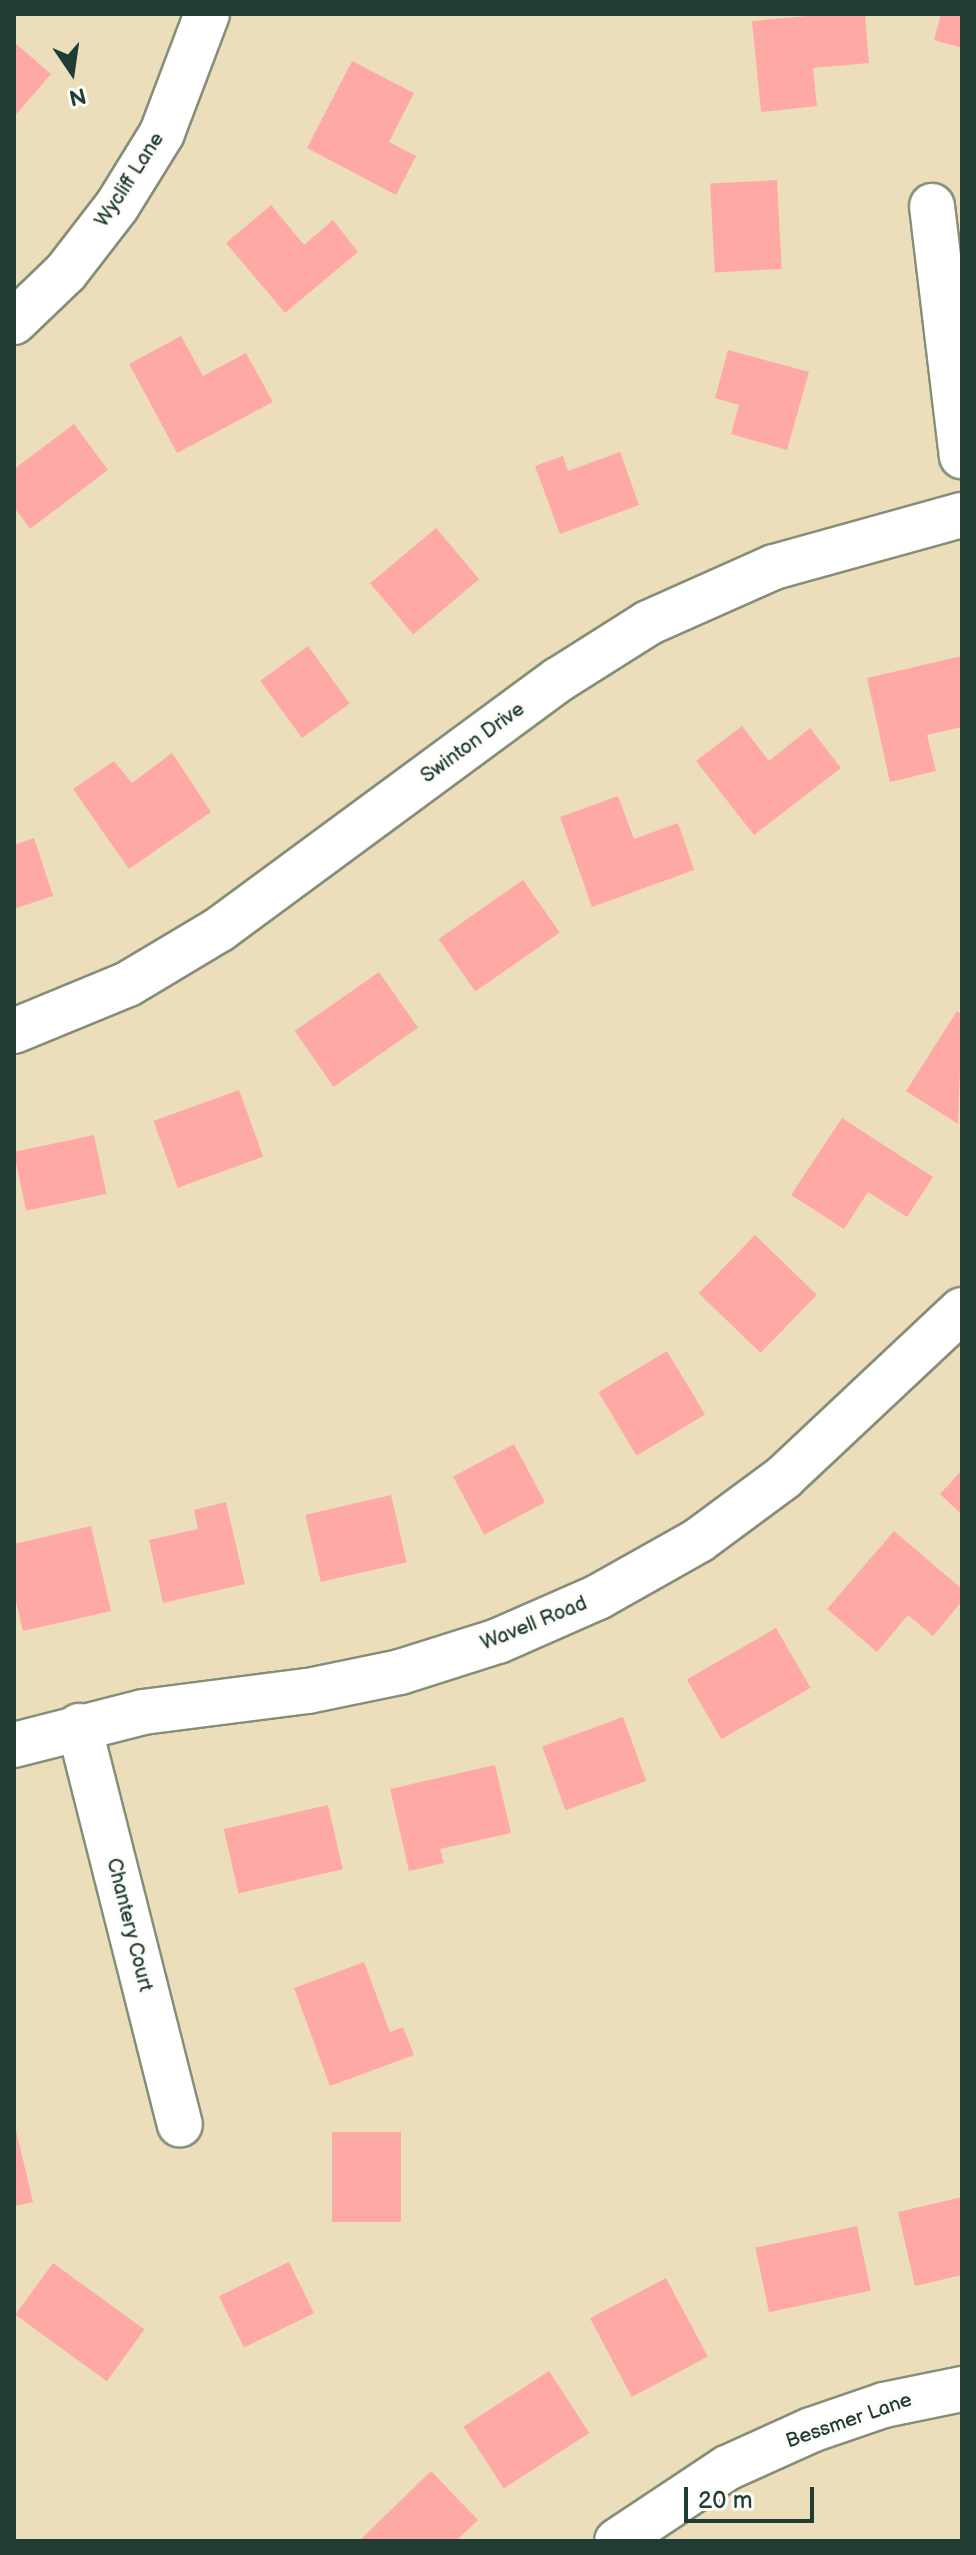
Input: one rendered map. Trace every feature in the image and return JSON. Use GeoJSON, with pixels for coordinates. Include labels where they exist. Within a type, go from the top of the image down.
{"type":"FeatureCollection","features":[{"type":"Feature","properties":{"kind":"street","name":"Wycliff Lane"},"geometry":{"type":"LineString","coordinates":[[14,322],[66,272],[117,206],[162,133],[207,14]]}},
{"type":"Feature","properties":{"kind":"street"},"geometry":{"type":"LineString","coordinates":[[932,206],[962,456]]}},
{"type":"Feature","properties":{"kind":"street","name":"Swinton Drive"},"geometry":{"type":"LineString","coordinates":[[14,1031],[128,984],[220,929],[558,680],[648,623],[774,567],[962,515]]}},
{"type":"Feature","properties":{"kind":"street","name":"Wavell Road"},"geometry":{"type":"LineString","coordinates":[[14,1745],[79,1726],[400,1672],[498,1641],[598,1597],[699,1540],[784,1477],[962,1310]]}},
{"type":"Feature","properties":{"kind":"street","name":"Chantery Court"},"geometry":{"type":"LineString","coordinates":[[79,1726],[180,2124]]}},
{"type":"Feature","properties":{"kind":"street","name":"Bessmer Lane"},"geometry":{"type":"LineString","coordinates":[[617,2541],[727,2468],[811,2430],[884,2405],[962,2389]]}},
{"type":"Feature","properties":{"kind":"building"},"geometry":{"type":"Polygon","coordinates":[[[865,14],[869,63],[813,68],[817,106],[761,112],[752,21],[865,14]]]}},
{"type":"Feature","properties":{"kind":"building"},"geometry":{"type":"Polygon","coordinates":[[[941,14],[962,14],[962,48],[934,40],[941,14]]]}},
{"type":"Feature","properties":{"kind":"building"},"geometry":{"type":"Polygon","coordinates":[[[14,42],[51,74],[14,117],[14,42]]]}},
{"type":"Feature","properties":{"kind":"building"},"geometry":{"type":"Polygon","coordinates":[[[352,61],[414,93],[389,142],[416,156],[396,195],[307,148],[352,61]]]}},
{"type":"Feature","properties":{"kind":"building"},"geometry":{"type":"Polygon","coordinates":[[[777,180],[782,269],[715,272],[710,184],[777,180]]]}},
{"type":"Feature","properties":{"kind":"building"},"geometry":{"type":"Polygon","coordinates":[[[271,205],[304,245],[333,220],[358,252],[285,313],[226,243],[271,205]]]}},
{"type":"Feature","properties":{"kind":"building"},"geometry":{"type":"Polygon","coordinates":[[[181,336],[203,376],[246,353],[273,402],[177,453],[129,364],[181,336]]]}},
{"type":"Feature","properties":{"kind":"building"},"geometry":{"type":"Polygon","coordinates":[[[728,350],[809,372],[787,450],[731,434],[739,405],[715,398],[728,350]]]}},
{"type":"Feature","properties":{"kind":"building"},"geometry":{"type":"Polygon","coordinates":[[[74,424],[108,470],[30,529],[14,507],[14,469],[74,424]]]}},
{"type":"Feature","properties":{"kind":"building"},"geometry":{"type":"Polygon","coordinates":[[[620,452],[639,505],[560,534],[535,466],[563,456],[568,471],[620,452]]]}},
{"type":"Feature","properties":{"kind":"building"},"geometry":{"type":"Polygon","coordinates":[[[436,528],[479,579],[413,635],[370,583],[436,528]]]}},
{"type":"Feature","properties":{"kind":"building"},"geometry":{"type":"Polygon","coordinates":[[[308,646],[350,703],[302,738],[260,681],[308,646]]]}},
{"type":"Feature","properties":{"kind":"building"},"geometry":{"type":"Polygon","coordinates":[[[962,656],[962,727],[927,735],[936,771],[890,782],[867,678],[962,656]]]}},
{"type":"Feature","properties":{"kind":"building"},"geometry":{"type":"Polygon","coordinates":[[[742,726],[769,761],[810,728],[841,768],[754,835],[696,761],[742,726]]]}},
{"type":"Feature","properties":{"kind":"building"},"geometry":{"type":"Polygon","coordinates":[[[172,753],[211,812],[129,869],[73,789],[114,761],[132,783],[172,753]]]}},
{"type":"Feature","properties":{"kind":"building"},"geometry":{"type":"Polygon","coordinates":[[[618,796],[634,839],[678,823],[694,870],[592,907],[560,817],[618,796]]]}},
{"type":"Feature","properties":{"kind":"building"},"geometry":{"type":"Polygon","coordinates":[[[34,838],[53,896],[14,909],[14,845],[34,838]]]}},
{"type":"Feature","properties":{"kind":"building"},"geometry":{"type":"Polygon","coordinates":[[[523,880],[560,932],[475,992],[439,939],[523,880]]]}},
{"type":"Feature","properties":{"kind":"building"},"geometry":{"type":"Polygon","coordinates":[[[379,972],[418,1028],[334,1087],[295,1031],[379,972]]]}},
{"type":"Feature","properties":{"kind":"building"},"geometry":{"type":"Polygon","coordinates":[[[957,1011],[962,1015],[958,1124],[906,1091],[957,1011]]]}},
{"type":"Feature","properties":{"kind":"building"},"geometry":{"type":"Polygon","coordinates":[[[239,1090],[263,1157],[178,1188],[153,1121],[239,1090]]]}},
{"type":"Feature","properties":{"kind":"building"},"geometry":{"type":"Polygon","coordinates":[[[842,1118],[933,1177],[907,1217],[868,1192],[844,1229],[791,1195],[842,1118]]]}},
{"type":"Feature","properties":{"kind":"building"},"geometry":{"type":"Polygon","coordinates":[[[94,1135],[106,1194],[26,1211],[14,1152],[94,1135]]]}},
{"type":"Feature","properties":{"kind":"building"},"geometry":{"type":"Polygon","coordinates":[[[755,1235],[817,1295],[761,1353],[699,1293],[755,1235]]]}},
{"type":"Feature","properties":{"kind":"building"},"geometry":{"type":"Polygon","coordinates":[[[667,1351],[705,1414],[637,1456],[598,1392],[667,1351]]]}},
{"type":"Feature","properties":{"kind":"building"},"geometry":{"type":"Polygon","coordinates":[[[514,1444],[545,1502],[484,1535],[453,1476],[514,1444]]]}},
{"type":"Feature","properties":{"kind":"building"},"geometry":{"type":"Polygon","coordinates":[[[962,1470],[962,1515],[940,1494],[962,1470]]]}},
{"type":"Feature","properties":{"kind":"building"},"geometry":{"type":"Polygon","coordinates":[[[391,1495],[407,1562],[321,1582],[305,1515],[391,1495]]]}},
{"type":"Feature","properties":{"kind":"building"},"geometry":{"type":"Polygon","coordinates":[[[226,1502],[245,1584],[163,1603],[149,1540],[198,1529],[194,1510],[226,1502]]]}},
{"type":"Feature","properties":{"kind":"building"},"geometry":{"type":"Polygon","coordinates":[[[91,1526],[111,1611],[23,1631],[14,1593],[14,1544],[91,1526]]]}},
{"type":"Feature","properties":{"kind":"building"},"geometry":{"type":"Polygon","coordinates":[[[894,1531],[962,1589],[962,1601],[933,1636],[908,1615],[877,1652],[827,1609],[894,1531]]]}},
{"type":"Feature","properties":{"kind":"building"},"geometry":{"type":"Polygon","coordinates":[[[776,1628],[810,1688],[721,1739],[687,1680],[776,1628]]]}},
{"type":"Feature","properties":{"kind":"building"},"geometry":{"type":"Polygon","coordinates":[[[623,1717],[646,1781],[565,1810],[542,1746],[623,1717]]]}},
{"type":"Feature","properties":{"kind":"building"},"geometry":{"type":"Polygon","coordinates":[[[495,1765],[511,1833],[440,1849],[444,1863],[409,1871],[390,1789],[495,1765]]]}},
{"type":"Feature","properties":{"kind":"building"},"geometry":{"type":"Polygon","coordinates":[[[328,1805],[343,1869],[239,1893],[224,1829],[328,1805]]]}},
{"type":"Feature","properties":{"kind":"building"},"geometry":{"type":"Polygon","coordinates":[[[364,1962],[390,2032],[403,2027],[414,2055],[330,2086],[294,1988],[364,1962]]]}},
{"type":"Feature","properties":{"kind":"building"},"geometry":{"type":"Polygon","coordinates":[[[14,2127],[33,2202],[14,2206],[14,2127]]]}},
{"type":"Feature","properties":{"kind":"building"},"geometry":{"type":"Polygon","coordinates":[[[332,2132],[401,2132],[401,2222],[332,2222],[332,2132]]]}},
{"type":"Feature","properties":{"kind":"building"},"geometry":{"type":"Polygon","coordinates":[[[962,2197],[962,2275],[915,2286],[898,2212],[962,2197]]]}},
{"type":"Feature","properties":{"kind":"building"},"geometry":{"type":"Polygon","coordinates":[[[857,2226],[871,2291],[769,2312],[755,2248],[857,2226]]]}},
{"type":"Feature","properties":{"kind":"building"},"geometry":{"type":"Polygon","coordinates":[[[289,2262],[314,2313],[244,2347],[219,2296],[289,2262]]]}},
{"type":"Feature","properties":{"kind":"building"},"geometry":{"type":"Polygon","coordinates":[[[53,2263],[144,2329],[107,2381],[15,2315],[53,2263]]]}},
{"type":"Feature","properties":{"kind":"building"},"geometry":{"type":"Polygon","coordinates":[[[666,2278],[708,2357],[632,2397],[590,2318],[666,2278]]]}},
{"type":"Feature","properties":{"kind":"building"},"geometry":{"type":"Polygon","coordinates":[[[549,2371],[589,2433],[504,2489],[463,2427],[549,2371]]]}},
{"type":"Feature","properties":{"kind":"building"},"geometry":{"type":"Polygon","coordinates":[[[431,2471],[478,2520],[456,2541],[359,2541],[431,2471]]]}}]}
